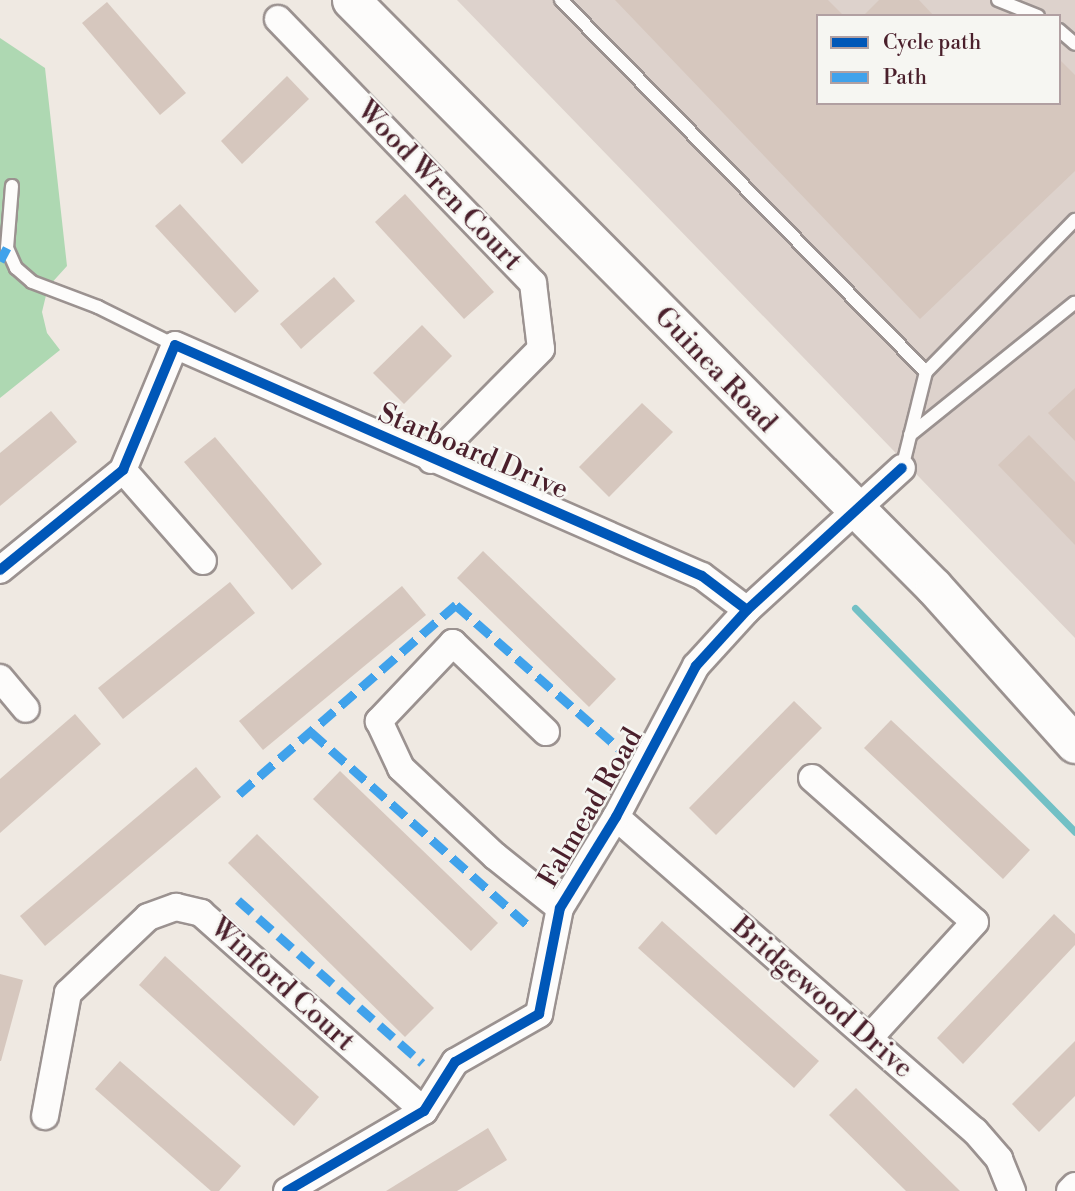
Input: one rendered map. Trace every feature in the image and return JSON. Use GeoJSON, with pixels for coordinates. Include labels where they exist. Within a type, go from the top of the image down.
{"type":"FeatureCollection","features":[{"type":"Feature","properties":{"kind":"main road","name":"Guinea Road"},"geometry":{"type":"LineString","coordinates":[[351,0],[853,509],[934,587],[1075,744]]}},
{"type":"Feature","properties":{"kind":"street","name":"Wood Wren Court"},"geometry":{"type":"LineString","coordinates":[[278,19],[533,283],[541,349],[431,460]]}},
{"type":"Feature","properties":{"kind":"street","name":"Starboard Drive"},"geometry":{"type":"LineString","coordinates":[[175,345],[431,460],[702,576],[747,610]]}},
{"type":"Feature","properties":{"kind":"street"},"geometry":{"type":"LineString","coordinates":[[0,570],[123,470],[175,345]]}},
{"type":"Feature","properties":{"kind":"street","name":"Falmead Road"},"geometry":{"type":"LineString","coordinates":[[287,1191],[424,1111],[455,1062],[539,1014],[560,908],[616,817],[696,666],[747,610],[853,509],[902,468]]}},
{"type":"Feature","properties":{"kind":"street"},"geometry":{"type":"LineString","coordinates":[[123,470],[203,561]]}},
{"type":"Feature","properties":{"kind":"street"},"geometry":{"type":"LineString","coordinates":[[546,732],[453,643],[379,721],[401,768],[495,856],[560,908]]}},
{"type":"Feature","properties":{"kind":"street"},"geometry":{"type":"LineString","coordinates":[[0,678],[26,709]]}},
{"type":"Feature","properties":{"kind":"street"},"geometry":{"type":"LineString","coordinates":[[812,778],[975,922],[869,1038]]}},
{"type":"Feature","properties":{"kind":"street","name":"Bridgewood Drive"},"geometry":{"type":"LineString","coordinates":[[616,817],[975,1131],[999,1159],[1012,1191]]}},
{"type":"Feature","properties":{"kind":"street","name":"Winford Court"},"geometry":{"type":"LineString","coordinates":[[45,1116],[68,993],[148,917],[176,907],[201,913],[424,1111]]}},
{"type":"Feature","properties":{"kind":"street"},"geometry":{"type":"LineString","coordinates":[[1072,1191],[1075,1186]]}},
{"type":"Feature","properties":{"kind":"lane"},"geometry":{"type":"LineString","coordinates":[[561,0],[926,372]]}},
{"type":"Feature","properties":{"kind":"lane"},"geometry":{"type":"LineString","coordinates":[[998,0],[1033,14]]}},
{"type":"Feature","properties":{"kind":"lane"},"geometry":{"type":"LineString","coordinates":[[1061,32],[1075,44]]}},
{"type":"Feature","properties":{"kind":"lane"},"geometry":{"type":"LineString","coordinates":[[12,186],[7,248],[16,268],[32,282],[98,307],[175,345]]}},
{"type":"Feature","properties":{"kind":"lane"},"geometry":{"type":"LineString","coordinates":[[902,468],[926,372],[1075,220]]}},
{"type":"Feature","properties":{"kind":"lane"},"geometry":{"type":"LineString","coordinates":[[910,435],[1073,303]]}},
{"type":"Feature","properties":{"kind":"shaded area"},"geometry":{"type":"Polygon","coordinates":[[[457,0],[1075,0],[1075,638],[457,0]]]}},
{"type":"Feature","properties":{"kind":"green space"},"geometry":{"type":"Polygon","coordinates":[[[0,38],[45,68],[67,266],[48,287],[42,312],[47,333],[60,350],[0,398],[0,38]]]}},
{"type":"Feature","properties":{"kind":"building"},"geometry":{"type":"Polygon","coordinates":[[[615,0],[828,0],[842,14],[816,14],[816,105],[1061,105],[1061,61],[1075,75],[1075,171],[920,319],[615,0]]]}},
{"type":"Feature","properties":{"kind":"building"},"geometry":{"type":"Polygon","coordinates":[[[879,0],[919,0],[932,14],[865,14],[879,0]]]}},
{"type":"Feature","properties":{"kind":"building"},"geometry":{"type":"Polygon","coordinates":[[[107,2],[186,93],[160,115],[82,23],[107,2]]]}},
{"type":"Feature","properties":{"kind":"building"},"geometry":{"type":"Polygon","coordinates":[[[287,76],[309,99],[242,164],[221,141],[287,76]]]}},
{"type":"Feature","properties":{"kind":"building"},"geometry":{"type":"Polygon","coordinates":[[[405,194],[494,292],[464,319],[375,222],[405,194]]]}},
{"type":"Feature","properties":{"kind":"building"},"geometry":{"type":"Polygon","coordinates":[[[180,204],[259,291],[235,313],[155,226],[180,204]]]}},
{"type":"Feature","properties":{"kind":"building"},"geometry":{"type":"Polygon","coordinates":[[[334,277],[355,301],[301,349],[280,324],[334,277]]]}},
{"type":"Feature","properties":{"kind":"building"},"geometry":{"type":"Polygon","coordinates":[[[422,325],[452,356],[404,404],[373,373],[422,325]]]}},
{"type":"Feature","properties":{"kind":"building"},"geometry":{"type":"Polygon","coordinates":[[[1075,388],[1075,441],[1048,413],[1075,388]]]}},
{"type":"Feature","properties":{"kind":"building"},"geometry":{"type":"Polygon","coordinates":[[[642,403],[673,432],[609,497],[579,467],[642,403]]]}},
{"type":"Feature","properties":{"kind":"building"},"geometry":{"type":"Polygon","coordinates":[[[51,411],[77,442],[0,506],[0,453],[51,411]]]}},
{"type":"Feature","properties":{"kind":"building"},"geometry":{"type":"Polygon","coordinates":[[[1029,435],[1075,482],[1075,545],[998,465],[1029,435]]]}},
{"type":"Feature","properties":{"kind":"building"},"geometry":{"type":"Polygon","coordinates":[[[215,437],[322,564],[292,590],[184,462],[215,437]]]}},
{"type":"Feature","properties":{"kind":"building"},"geometry":{"type":"Polygon","coordinates":[[[483,551],[616,679],[589,707],[457,578],[483,551]]]}},
{"type":"Feature","properties":{"kind":"building"},"geometry":{"type":"Polygon","coordinates":[[[230,582],[255,613],[123,719],[98,688],[230,582]]]}},
{"type":"Feature","properties":{"kind":"building"},"geometry":{"type":"Polygon","coordinates":[[[402,586],[426,615],[263,750],[239,721],[402,586]]]}},
{"type":"Feature","properties":{"kind":"building"},"geometry":{"type":"Polygon","coordinates":[[[794,701],[822,728],[716,835],[689,808],[794,701]]]}},
{"type":"Feature","properties":{"kind":"building"},"geometry":{"type":"Polygon","coordinates":[[[75,714],[101,744],[0,833],[0,779],[75,714]]]}},
{"type":"Feature","properties":{"kind":"building"},"geometry":{"type":"Polygon","coordinates":[[[891,720],[1030,850],[1003,879],[864,748],[891,720]]]}},
{"type":"Feature","properties":{"kind":"building"},"geometry":{"type":"Polygon","coordinates":[[[196,767],[221,797],[45,946],[20,916],[196,767]]]}},
{"type":"Feature","properties":{"kind":"building"},"geometry":{"type":"Polygon","coordinates":[[[340,771],[498,923],[471,951],[313,799],[340,771]]]}},
{"type":"Feature","properties":{"kind":"building"},"geometry":{"type":"Polygon","coordinates":[[[257,834],[434,1008],[405,1037],[228,863],[257,834]]]}},
{"type":"Feature","properties":{"kind":"building"},"geometry":{"type":"Polygon","coordinates":[[[1054,914],[1075,934],[1075,945],[963,1064],[937,1038],[1054,914]]]}},
{"type":"Feature","properties":{"kind":"building"},"geometry":{"type":"Polygon","coordinates":[[[662,921],[819,1061],[794,1088],[638,948],[662,921]]]}},
{"type":"Feature","properties":{"kind":"building"},"geometry":{"type":"Polygon","coordinates":[[[165,956],[319,1097],[294,1126],[139,985],[165,956]]]}},
{"type":"Feature","properties":{"kind":"building"},"geometry":{"type":"Polygon","coordinates":[[[0,974],[23,980],[1,1061],[0,1061],[0,974]]]}},
{"type":"Feature","properties":{"kind":"building"},"geometry":{"type":"Polygon","coordinates":[[[1075,1041],[1075,1096],[1039,1132],[1012,1104],[1075,1041]]]}},
{"type":"Feature","properties":{"kind":"building"},"geometry":{"type":"Polygon","coordinates":[[[120,1061],[241,1166],[219,1191],[211,1191],[95,1089],[120,1061]]]}},
{"type":"Feature","properties":{"kind":"building"},"geometry":{"type":"Polygon","coordinates":[[[856,1088],[960,1191],[906,1191],[829,1115],[856,1088]]]}},
{"type":"Feature","properties":{"kind":"building"},"geometry":{"type":"Polygon","coordinates":[[[488,1128],[507,1160],[457,1191],[386,1191],[488,1128]]]}},
{"type":"Feature","properties":{"kind":"waterway"},"geometry":{"type":"LineString","coordinates":[[855,608],[1075,832]]}},
{"type":"Feature","properties":{"kind":"marked path"},"geometry":{"type":"LineString","coordinates":[[0,261],[7,248]]}},
{"type":"Feature","properties":{"kind":"marked path"},"geometry":{"type":"LineString","coordinates":[[239,794],[456,605],[621,750]]}},
{"type":"Feature","properties":{"kind":"marked path"},"geometry":{"type":"LineString","coordinates":[[311,732],[530,927]]}},
{"type":"Feature","properties":{"kind":"marked path"},"geometry":{"type":"LineString","coordinates":[[238,900],[422,1063]]}},
{"type":"Feature","properties":{"kind":"cycle path"},"geometry":{"type":"LineString","coordinates":[[0,570],[123,470],[175,345],[702,576],[747,610]]}},
{"type":"Feature","properties":{"kind":"cycle path"},"geometry":{"type":"LineString","coordinates":[[287,1191],[424,1111],[455,1062],[539,1014],[560,908],[616,817],[696,666],[747,610],[902,468]]}}]}
